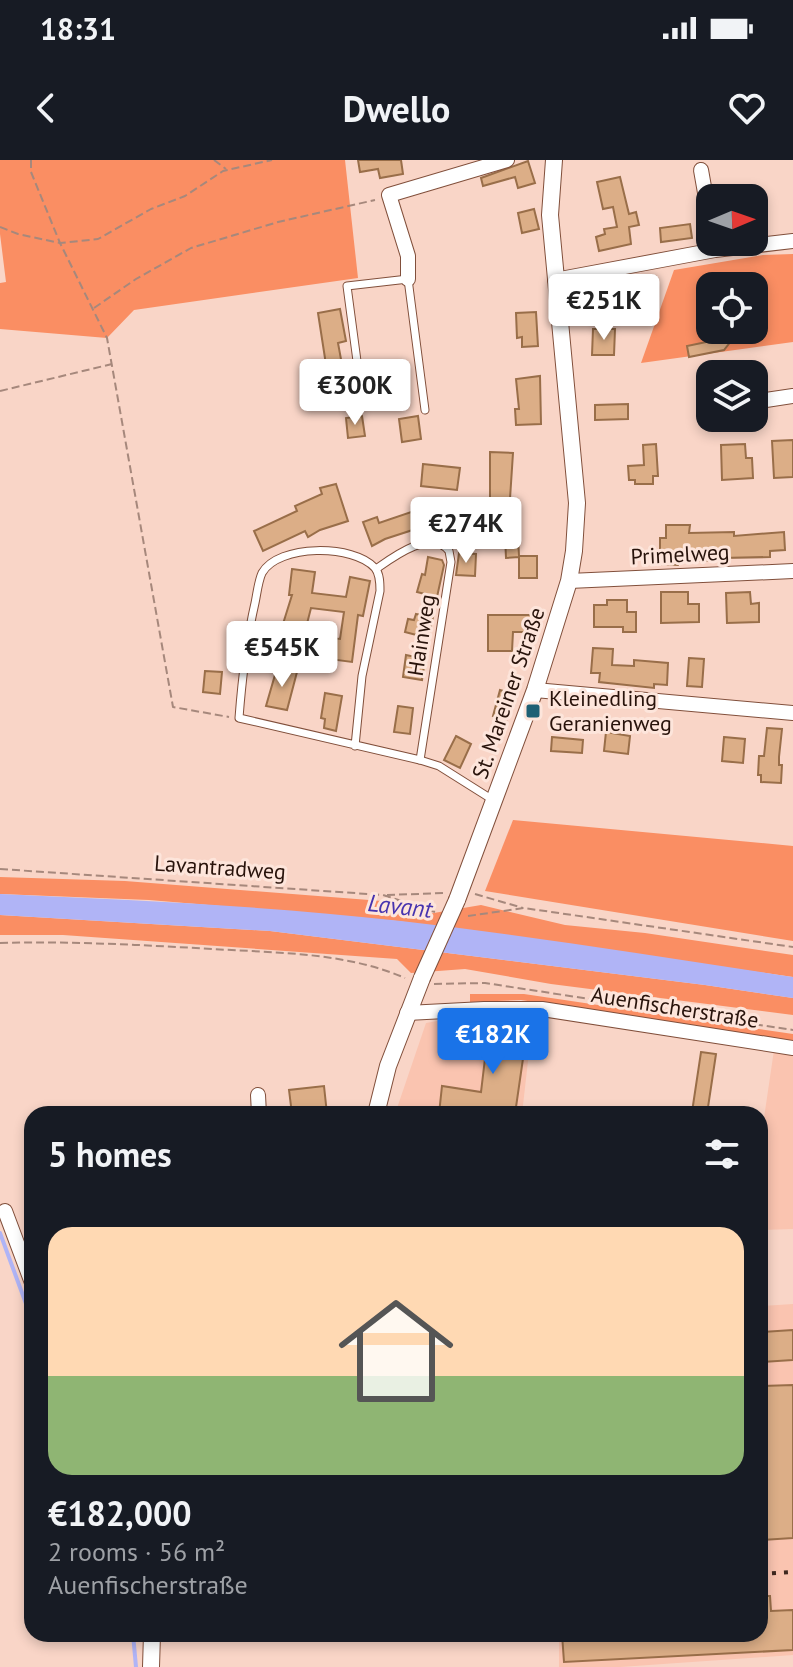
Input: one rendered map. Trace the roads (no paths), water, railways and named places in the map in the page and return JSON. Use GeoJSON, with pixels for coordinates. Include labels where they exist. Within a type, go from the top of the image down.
{"type":"FeatureCollection","features":[{"type":"Feature","properties":{"kind":"street"},"geometry":{"type":"LineString","coordinates":[[408,279],[408,256],[389,195],[507,160]]}},
{"type":"Feature","properties":{"kind":"street","name":"St. Mareiner Straße"},"geometry":{"type":"LineString","coordinates":[[378,1106],[407,1013],[457,900],[495,801],[535,690],[569,581],[577,503],[550,215],[554,160]]}},
{"type":"Feature","properties":{"kind":"street"},"geometry":{"type":"LineString","coordinates":[[701,170],[703,184]]}},
{"type":"Feature","properties":{"kind":"street"},"geometry":{"type":"LineString","coordinates":[[768,243],[793,241]]}},
{"type":"Feature","properties":{"kind":"street"},"geometry":{"type":"LineString","coordinates":[[555,280],[696,250]]}},
{"type":"Feature","properties":{"kind":"street"},"geometry":{"type":"LineString","coordinates":[[768,400],[793,396]]}},
{"type":"Feature","properties":{"kind":"street","name":"Primelweg"},"geometry":{"type":"LineString","coordinates":[[569,581],[793,571]]}},
{"type":"Feature","properties":{"kind":"street"},"geometry":{"type":"LineString","coordinates":[[535,690],[793,713]]}},
{"type":"Feature","properties":{"kind":"street","name":"Auenfischerstraße"},"geometry":{"type":"LineString","coordinates":[[407,1013],[542,1009],[793,1048]]}},
{"type":"Feature","properties":{"kind":"street"},"geometry":{"type":"LineString","coordinates":[[258,1095],[259,1106]]}},
{"type":"Feature","properties":{"kind":"street"},"geometry":{"type":"LineString","coordinates":[[5,1211],[24,1262]]}},
{"type":"Feature","properties":{"kind":"street"},"geometry":{"type":"LineString","coordinates":[[151,1667],[152,1642]]}},
{"type":"Feature","properties":{"kind":"lane"},"geometry":{"type":"LineString","coordinates":[[361,391],[347,286],[408,279],[425,410]]}},
{"type":"Feature","properties":{"kind":"lane","name":"Hainweg"},"geometry":{"type":"LineString","coordinates":[[376,569],[394,556],[427,542],[438,542],[449,551],[451,562],[420,760]]}},
{"type":"Feature","properties":{"kind":"lane"},"geometry":{"type":"LineString","coordinates":[[355,746],[362,676],[380,591],[376,569],[367,562],[346,555],[311,550],[293,553],[268,566],[261,575],[244,652],[239,718],[355,746],[420,760],[439,766],[495,801]]}},
{"type":"Feature","properties":{"kind":"water"},"geometry":{"type":"Polygon","coordinates":[[[0,894],[301,911],[499,933],[793,977],[793,998],[270,931],[0,915],[0,894]]]}},
{"type":"Feature","properties":{"kind":"waterway"},"geometry":{"type":"LineString","coordinates":[[0,1233],[24,1298]]}},
{"type":"Feature","properties":{"kind":"waterway"},"geometry":{"type":"LineString","coordinates":[[134,1642],[136,1667]]}},
{"type":"Feature","properties":{"kind":"railway"},"geometry":{"type":"LineString","coordinates":[[768,1574],[793,1572]]}},
{"type":"Feature","properties":{"kind":"place","name":"Kleinedling Geranienweg"},"geometry":{"type":"Point","coordinates":[533,711]}},
{"type":"Feature","properties":{"kind":"water label","name":"Lavant"},"geometry":{"type":"Point","coordinates":[400,906]}}]}
